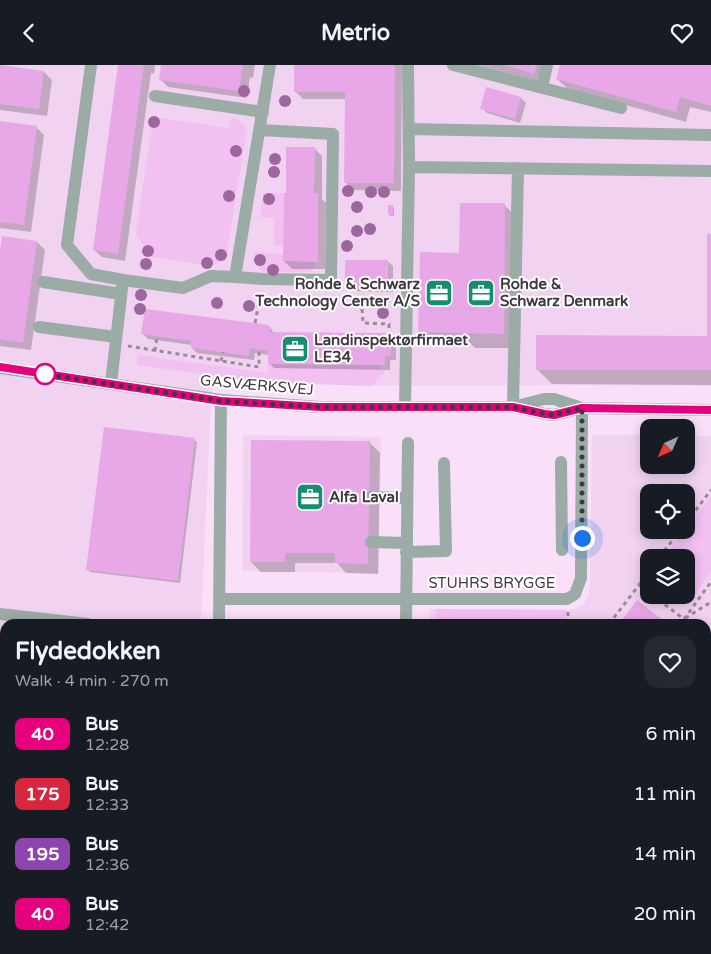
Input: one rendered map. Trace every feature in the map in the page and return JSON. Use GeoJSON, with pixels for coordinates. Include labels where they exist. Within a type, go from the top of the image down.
{"type":"FeatureCollection","features":[{"type":"Feature","properties":{"kind":"street"},"geometry":{"type":"LineString","coordinates":[[91,65],[67,245],[91,274],[183,287],[211,276],[331,280],[333,133],[260,131]]}},
{"type":"Feature","properties":{"kind":"street"},"geometry":{"type":"LineString","coordinates":[[235,277],[270,65]]}},
{"type":"Feature","properties":{"kind":"street"},"geometry":{"type":"LineString","coordinates":[[405,407],[409,167],[408,65]]}},
{"type":"Feature","properties":{"kind":"street"},"geometry":{"type":"LineString","coordinates":[[453,65],[621,108]]}},
{"type":"Feature","properties":{"kind":"street"},"geometry":{"type":"LineString","coordinates":[[542,88],[547,65]]}},
{"type":"Feature","properties":{"kind":"street"},"geometry":{"type":"LineString","coordinates":[[155,97],[263,112]]}},
{"type":"Feature","properties":{"kind":"street"},"geometry":{"type":"LineString","coordinates":[[409,129],[711,135]]}},
{"type":"Feature","properties":{"kind":"street"},"geometry":{"type":"LineString","coordinates":[[409,167],[711,171]]}},
{"type":"Feature","properties":{"kind":"street"},"geometry":{"type":"LineString","coordinates":[[513,407],[518,168]]}},
{"type":"Feature","properties":{"kind":"street"},"geometry":{"type":"LineString","coordinates":[[111,383],[123,280]]}},
{"type":"Feature","properties":{"kind":"street"},"geometry":{"type":"LineString","coordinates":[[43,283],[121,294]]}},
{"type":"Feature","properties":{"kind":"street"},"geometry":{"type":"LineString","coordinates":[[39,327],[116,341]]}},
{"type":"Feature","properties":{"kind":"street","name":"GASVÆRKSVEJ"},"geometry":{"type":"LineString","coordinates":[[0,367],[221,401],[320,407],[513,407],[554,415],[582,408],[711,410]]}},
{"type":"Feature","properties":{"kind":"street"},"geometry":{"type":"LineString","coordinates":[[219,619],[221,401]]}},
{"type":"Feature","properties":{"kind":"street","name":"STUHRS BRYGGE"},"geometry":{"type":"LineString","coordinates":[[219,599],[567,599],[576,594],[581,578],[582,408]]}},
{"type":"Feature","properties":{"kind":"street"},"geometry":{"type":"LineString","coordinates":[[406,619],[408,443]]}},
{"type":"Feature","properties":{"kind":"street"},"geometry":{"type":"LineString","coordinates":[[561,462],[562,550]]}},
{"type":"Feature","properties":{"kind":"street"},"geometry":{"type":"LineString","coordinates":[[371,542],[446,551],[444,463]]}},
{"type":"Feature","properties":{"kind":"street"},"geometry":{"type":"LineString","coordinates":[[371,497],[407,498]]}},
{"type":"Feature","properties":{"kind":"street"},"geometry":{"type":"LineString","coordinates":[[0,614],[44,619]]}},
{"type":"Feature","properties":{"kind":"path"},"geometry":{"type":"LineString","coordinates":[[255,323],[263,279]]}},
{"type":"Feature","properties":{"kind":"path"},"geometry":{"type":"LineString","coordinates":[[362,309],[362,323],[389,324],[389,342]]}},
{"type":"Feature","properties":{"kind":"path"},"geometry":{"type":"LineString","coordinates":[[155,351],[157,336]]}},
{"type":"Feature","properties":{"kind":"path"},"geometry":{"type":"LineString","coordinates":[[116,341],[155,351],[259,367],[259,349]]}},
{"type":"Feature","properties":{"kind":"path"},"geometry":{"type":"LineString","coordinates":[[221,361],[223,352]]}},
{"type":"Feature","properties":{"kind":"path"},"geometry":{"type":"LineString","coordinates":[[695,511],[711,491]]}},
{"type":"Feature","properties":{"kind":"path"},"geometry":{"type":"LineString","coordinates":[[666,549],[674,539]]}},
{"type":"Feature","properties":{"kind":"path"},"geometry":{"type":"LineString","coordinates":[[684,619],[711,582]]}},
{"type":"Feature","properties":{"kind":"path"},"geometry":{"type":"LineString","coordinates":[[613,619],[639,585]]}},
{"type":"Feature","properties":{"kind":"path"},"geometry":{"type":"LineString","coordinates":[[684,619],[711,602]]}},
{"type":"Feature","properties":{"kind":"path"},"geometry":{"type":"LineString","coordinates":[[664,604],[684,619]]}},
{"type":"Feature","properties":{"kind":"shaded area"},"geometry":{"type":"Polygon","coordinates":[[[0,65],[711,65],[711,386],[372,386],[258,382],[212,376],[201,619],[0,619],[0,65]]]}},
{"type":"Feature","properties":{"kind":"shaded area"},"geometry":{"type":"Polygon","coordinates":[[[153,117],[229,128],[231,117],[236,118],[247,128],[226,258],[213,266],[151,257],[136,234],[153,117]]]}},
{"type":"Feature","properties":{"kind":"shaded area"},"geometry":{"type":"Polygon","coordinates":[[[263,193],[284,193],[283,246],[274,245],[274,218],[260,217],[263,193]]]}},
{"type":"Feature","properties":{"kind":"shaded area"},"geometry":{"type":"Polygon","coordinates":[[[255,252],[283,254],[283,261],[314,262],[315,268],[310,272],[263,272],[253,262],[255,252]]]}},
{"type":"Feature","properties":{"kind":"shaded area"},"geometry":{"type":"Polygon","coordinates":[[[138,355],[268,373],[268,364],[380,365],[380,370],[386,370],[372,386],[258,382],[137,365],[138,355]]]}},
{"type":"Feature","properties":{"kind":"shaded area","name":"Alfa Laval"},"geometry":{"type":"Polygon","coordinates":[[[243,435],[381,437],[379,573],[242,571],[243,435]]]}},
{"type":"Feature","properties":{"kind":"shaded area"},"geometry":{"type":"Polygon","coordinates":[[[592,435],[640,435],[640,474],[695,474],[695,436],[711,436],[711,619],[430,619],[430,609],[567,610],[584,604],[590,587],[592,435]]]}},
{"type":"Feature","properties":{"kind":"shaded area"},"geometry":{"type":"Polygon","coordinates":[[[711,496],[711,572],[695,594],[695,549],[670,549],[678,539],[695,539],[695,517],[711,496]]]}},
{"type":"Feature","properties":{"kind":"shaded area"},"geometry":{"type":"Polygon","coordinates":[[[436,609],[567,610],[566,619],[437,619],[436,609]]]}},
{"type":"Feature","properties":{"kind":"building"},"geometry":{"type":"Polygon","coordinates":[[[0,65],[44,71],[39,109],[0,104],[0,65]]]}},
{"type":"Feature","properties":{"kind":"building"},"geometry":{"type":"Polygon","coordinates":[[[118,65],[144,65],[118,254],[93,250],[118,65]]]}},
{"type":"Feature","properties":{"kind":"building"},"geometry":{"type":"Polygon","coordinates":[[[161,65],[243,65],[239,91],[159,80],[161,65]]]}},
{"type":"Feature","properties":{"kind":"building"},"geometry":{"type":"Polygon","coordinates":[[[294,65],[395,65],[394,183],[344,183],[345,92],[294,92],[294,65]]]}},
{"type":"Feature","properties":{"kind":"building"},"geometry":{"type":"Polygon","coordinates":[[[505,65],[537,65],[534,74],[505,65]]]}},
{"type":"Feature","properties":{"kind":"building"},"geometry":{"type":"Polygon","coordinates":[[[560,65],[711,65],[711,106],[680,97],[676,112],[556,79],[560,65]]]}},
{"type":"Feature","properties":{"kind":"building"},"geometry":{"type":"Polygon","coordinates":[[[486,87],[521,97],[515,119],[480,109],[486,87]]]}},
{"type":"Feature","properties":{"kind":"building"},"geometry":{"type":"Polygon","coordinates":[[[0,121],[37,126],[24,225],[0,222],[0,121]]]}},
{"type":"Feature","properties":{"kind":"building"},"geometry":{"type":"Polygon","coordinates":[[[286,147],[315,147],[314,193],[318,193],[318,262],[283,261],[286,147]]]}},
{"type":"Feature","properties":{"kind":"building","name":"Rohde & Schwarz Denmark"},"geometry":{"type":"Polygon","coordinates":[[[460,203],[505,203],[504,334],[418,332],[420,252],[459,253],[460,203]]]}},
{"type":"Feature","properties":{"kind":"building"},"geometry":{"type":"Polygon","coordinates":[[[388,205],[393,205],[393,215],[388,215],[388,205]]]}},
{"type":"Feature","properties":{"kind":"building"},"geometry":{"type":"Polygon","coordinates":[[[707,234],[711,234],[711,370],[536,370],[536,335],[707,336],[707,234]]]}},
{"type":"Feature","properties":{"kind":"building"},"geometry":{"type":"Polygon","coordinates":[[[2,236],[37,241],[23,343],[0,339],[0,251],[2,236]]]}},
{"type":"Feature","properties":{"kind":"building"},"geometry":{"type":"Polygon","coordinates":[[[345,260],[388,260],[388,287],[345,287],[345,260]]]}},
{"type":"Feature","properties":{"kind":"building"},"geometry":{"type":"Polygon","coordinates":[[[145,309],[269,325],[270,332],[385,333],[385,342],[392,342],[391,356],[385,356],[385,365],[268,364],[268,351],[250,348],[249,356],[191,348],[191,341],[141,334],[145,309]]]}},
{"type":"Feature","properties":{"kind":"building"},"geometry":{"type":"Polygon","coordinates":[[[104,427],[195,438],[178,581],[86,570],[104,427]]]}},
{"type":"Feature","properties":{"kind":"building","name":"Alfa Laval"},"geometry":{"type":"Polygon","coordinates":[[[251,440],[370,441],[368,564],[335,563],[335,553],[285,553],[285,562],[250,562],[251,440]]]}},
{"type":"Feature","properties":{"kind":"building"},"geometry":{"type":"Polygon","coordinates":[[[637,600],[662,619],[623,619],[637,600]]]}},
{"type":"Feature","properties":{"kind":"bus line","name":"40"},"geometry":{"type":"LineString","coordinates":[[0,367],[221,401],[320,407],[513,407],[554,415],[582,408],[711,410]]}},
{"type":"Feature","properties":{"kind":"place","name":"Rohde & Schwarz Technology Center A/S"},"geometry":{"type":"Point","coordinates":[439,293]}},
{"type":"Feature","properties":{"kind":"place","name":"Rohde & Schwarz Denmark"},"geometry":{"type":"Point","coordinates":[481,293]}},
{"type":"Feature","properties":{"kind":"place","name":"Landinspektørfirmaet LE34"},"geometry":{"type":"Point","coordinates":[295,349]}},
{"type":"Feature","properties":{"kind":"place","name":"Alfa Laval"},"geometry":{"type":"Point","coordinates":[310,497]}},
{"type":"Feature","properties":{"kind":"route"},"geometry":{"type":"LineString","coordinates":[[45,374],[43,374],[221,401],[320,407],[513,407],[554,415],[582,408],[582,538]]}}]}
